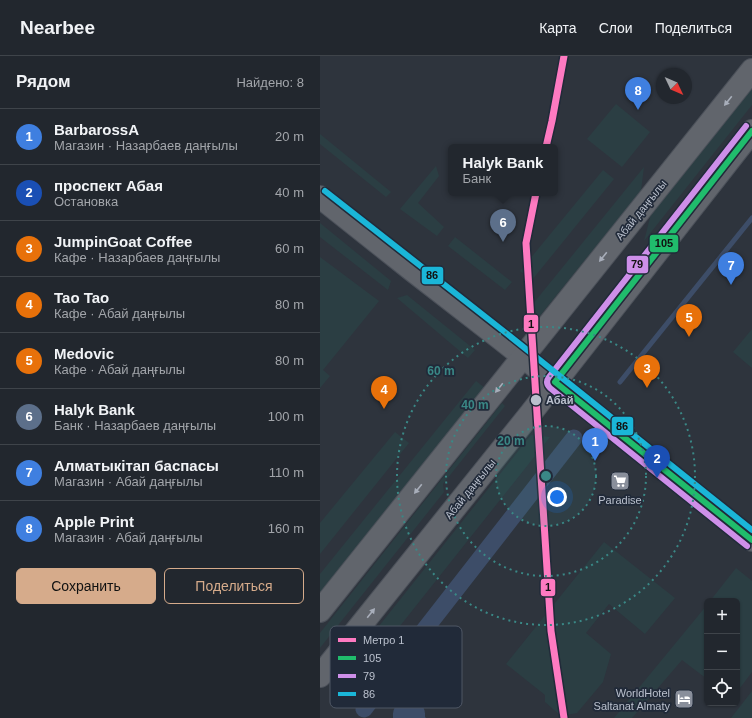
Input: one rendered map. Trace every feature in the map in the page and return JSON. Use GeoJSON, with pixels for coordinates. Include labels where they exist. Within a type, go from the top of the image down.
{"type":"FeatureCollection","features":[{"type":"Feature","properties":{"kind":"main road","name":"Абай даңғылы"},"geometry":{"type":"LineString","coordinates":[[320,611],[752,70]]}},
{"type":"Feature","properties":{"kind":"main road","name":"Абай даңғылы"},"geometry":{"type":"LineString","coordinates":[[360,626],[555,382],[752,131]]}},
{"type":"Feature","properties":{"kind":"main road"},"geometry":{"type":"LineString","coordinates":[[320,196],[752,540]]}},
{"type":"Feature","properties":{"kind":"main road","name":"Абай даңғылы"},"geometry":{"type":"LineString","coordinates":[[320,676],[330,663]]}},
{"type":"Feature","properties":{"kind":"green space"},"geometry":{"type":"Polygon","coordinates":[[[752,85],[752,105],[644,241],[652,210],[752,85]]]}},
{"type":"Feature","properties":{"kind":"green space"},"geometry":{"type":"Polygon","coordinates":[[[616,104],[650,132],[622,167],[587,139],[616,104]]]}},
{"type":"Feature","properties":{"kind":"green space"},"geometry":{"type":"Polygon","coordinates":[[[320,134],[391,192],[386,197],[320,144],[320,134]]]}},
{"type":"Feature","properties":{"kind":"green space"},"geometry":{"type":"Polygon","coordinates":[[[436,166],[439,176],[418,203],[444,227],[437,236],[400,209],[436,166]]]}},
{"type":"Feature","properties":{"kind":"green space"},"geometry":{"type":"Polygon","coordinates":[[[644,167],[641,191],[539,317],[528,310],[644,167]]]}},
{"type":"Feature","properties":{"kind":"green space"},"geometry":{"type":"Polygon","coordinates":[[[603,170],[614,179],[532,280],[520,271],[603,170]]]}},
{"type":"Feature","properties":{"kind":"green space"},"geometry":{"type":"Polygon","coordinates":[[[320,223],[391,281],[388,290],[320,237],[320,223]]]}},
{"type":"Feature","properties":{"kind":"green space"},"geometry":{"type":"Polygon","coordinates":[[[455,237],[512,282],[505,290],[448,246],[455,237]]]}},
{"type":"Feature","properties":{"kind":"green space"},"geometry":{"type":"Polygon","coordinates":[[[320,257],[379,301],[323,370],[330,376],[320,388],[320,257]]]}},
{"type":"Feature","properties":{"kind":"green space"},"geometry":{"type":"Polygon","coordinates":[[[407,295],[475,350],[468,358],[397,298],[407,295]]]}},
{"type":"Feature","properties":{"kind":"green space"},"geometry":{"type":"Polygon","coordinates":[[[752,329],[752,368],[733,352],[752,329]]]}},
{"type":"Feature","properties":{"kind":"green space"},"geometry":{"type":"Polygon","coordinates":[[[476,381],[485,388],[320,593],[320,574],[476,381]]]}},
{"type":"Feature","properties":{"kind":"green space"},"geometry":{"type":"Polygon","coordinates":[[[502,403],[505,406],[443,484],[444,492],[337,626],[330,626],[330,635],[320,648],[320,633],[502,403]]]}},
{"type":"Feature","properties":{"kind":"green space"},"geometry":{"type":"Polygon","coordinates":[[[395,432],[409,443],[320,554],[320,523],[395,432]]]}},
{"type":"Feature","properties":{"kind":"green space"},"geometry":{"type":"Polygon","coordinates":[[[531,435],[550,437],[400,626],[379,626],[531,435]]]}},
{"type":"Feature","properties":{"kind":"green space"},"geometry":{"type":"Polygon","coordinates":[[[604,542],[675,598],[645,634],[609,604],[586,633],[611,654],[603,682],[577,713],[561,716],[545,702],[545,695],[506,664],[604,542]]]}},
{"type":"Feature","properties":{"kind":"green space"},"geometry":{"type":"Polygon","coordinates":[[[736,568],[752,581],[752,672],[740,688],[740,598],[712,598],[736,568]]]}},
{"type":"Feature","properties":{"kind":"green space"},"geometry":{"type":"Polygon","coordinates":[[[704,609],[704,677],[682,660],[632,718],[614,718],[704,609]]]}},
{"type":"Feature","properties":{"kind":"green space"},"geometry":{"type":"Polygon","coordinates":[[[752,691],[752,718],[731,718],[752,691]]]}},
{"type":"Feature","properties":{"kind":"water"},"geometry":{"type":"Polygon","coordinates":[[[395,708],[423,708],[426,718],[393,718],[395,708]]]}},
{"type":"Feature","properties":{"kind":"waterway"},"geometry":{"type":"LineString","coordinates":[[620,382],[752,218]]}},
{"type":"Feature","properties":{"kind":"waterway"},"geometry":{"type":"LineString","coordinates":[[427,626],[574,438]]}},
{"type":"Feature","properties":{"kind":"metro line","name":"1"},"geometry":{"type":"LineString","coordinates":[[547,144],[564,56]]}},
{"type":"Feature","properties":{"kind":"metro line","name":"1"},"geometry":{"type":"LineString","coordinates":[[535,196],[526,243],[551,631],[564,718]]}},
{"type":"Feature","properties":{"kind":"transit line","name":"79"},"geometry":{"type":"LineString","coordinates":[[746,126],[547,381],[550,388],[747,546]]}},
{"type":"Feature","properties":{"kind":"transit line","name":"105"},"geometry":{"type":"LineString","coordinates":[[752,131],[555,382],[752,540]]}},
{"type":"Feature","properties":{"kind":"transit line","name":"86"},"geometry":{"type":"LineString","coordinates":[[325,191],[506,333],[752,530]]}},
{"type":"Feature","properties":{"kind":"place","name":"Apple Print"},"geometry":{"type":"Point","coordinates":[638,110]}},
{"type":"Feature","properties":{"kind":"place","name":"Halyk Bank"},"geometry":{"type":"Point","coordinates":[503,242]}},
{"type":"Feature","properties":{"kind":"place","name":"Алматыкітап баспасы"},"geometry":{"type":"Point","coordinates":[731,285]}},
{"type":"Feature","properties":{"kind":"place","name":"Medovic"},"geometry":{"type":"Point","coordinates":[689,337]}},
{"type":"Feature","properties":{"kind":"place","name":"JumpinGoat Coffee"},"geometry":{"type":"Point","coordinates":[647,388]}},
{"type":"Feature","properties":{"kind":"place","name":"Абай"},"geometry":{"type":"Point","coordinates":[536,400]}},
{"type":"Feature","properties":{"kind":"place","name":"Tao Tao"},"geometry":{"type":"Point","coordinates":[384,409]}},
{"type":"Feature","properties":{"kind":"place","name":"BarbarossA"},"geometry":{"type":"Point","coordinates":[595,461]}},
{"type":"Feature","properties":{"kind":"place","name":"проспект Абая"},"geometry":{"type":"Point","coordinates":[657,478]}},
{"type":"Feature","properties":{"kind":"place","name":"Paradise"},"geometry":{"type":"Point","coordinates":[620,481]}},
{"type":"Feature","properties":{"kind":"place","name":"WorldHotel Saltanat Almaty"},"geometry":{"type":"Point","coordinates":[684,699]}}]}
